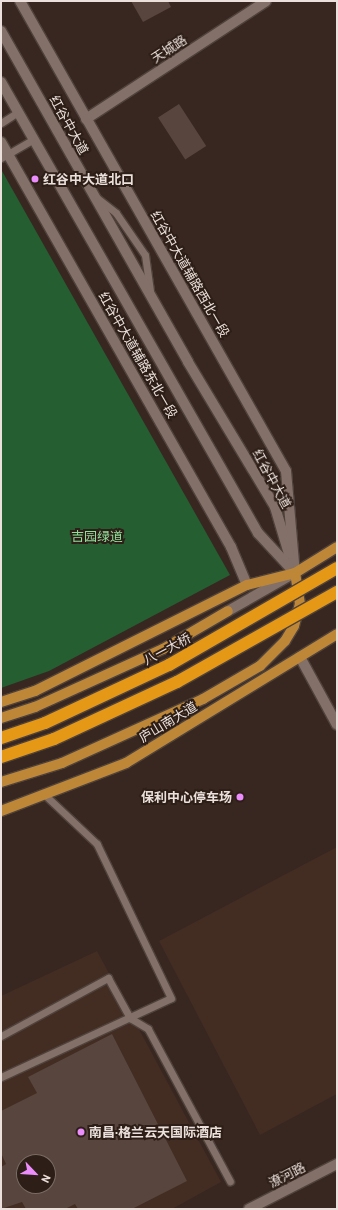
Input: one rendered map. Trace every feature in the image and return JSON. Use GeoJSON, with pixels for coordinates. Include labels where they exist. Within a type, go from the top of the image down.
{"type":"FeatureCollection","features":[{"type":"Feature","properties":{"kind":"highway","name":"八一大桥"},"geometry":{"type":"LineString","coordinates":[[1,738],[45,723],[169,665],[337,568]]}},
{"type":"Feature","properties":{"kind":"highway"},"geometry":{"type":"LineString","coordinates":[[1,757],[54,739],[177,682],[337,592]]}},
{"type":"Feature","properties":{"kind":"main road"},"geometry":{"type":"LineString","coordinates":[[1,702],[34,691],[247,585],[294,573],[337,547]]}},
{"type":"Feature","properties":{"kind":"main road"},"geometry":{"type":"LineString","coordinates":[[1,782],[62,763],[203,699],[260,666],[285,641],[294,626],[300,604],[294,573]]}},
{"type":"Feature","properties":{"kind":"main road"},"geometry":{"type":"LineString","coordinates":[[1,718],[35,707],[163,649],[228,611]]}},
{"type":"Feature","properties":{"kind":"main road","name":"庐山南大道"},"geometry":{"type":"LineString","coordinates":[[1,811],[126,763],[337,634]]}},
{"type":"Feature","properties":{"kind":"street","name":"红谷中大道辅路西北一段"},"geometry":{"type":"LineString","coordinates":[[20,1],[286,471],[294,573]]}},
{"type":"Feature","properties":{"kind":"street","name":"天城路"},"geometry":{"type":"LineString","coordinates":[[86,119],[266,1]]}},
{"type":"Feature","properties":{"kind":"street","name":"红谷中大道"},"geometry":{"type":"LineString","coordinates":[[1,31],[151,297],[275,507],[294,573]]}},
{"type":"Feature","properties":{"kind":"street"},"geometry":{"type":"LineString","coordinates":[[1,82],[258,533],[294,573],[228,611]]}},
{"type":"Feature","properties":{"kind":"street","name":"红谷中大道辅路东北一段"},"geometry":{"type":"LineString","coordinates":[[1,142],[4,156],[228,540],[247,585]]}},
{"type":"Feature","properties":{"kind":"street"},"geometry":{"type":"LineString","coordinates":[[300,657],[337,725]]}},
{"type":"Feature","properties":{"kind":"street","name":"潦河路"},"geometry":{"type":"LineString","coordinates":[[249,1209],[337,1164]]}},
{"type":"Feature","properties":{"kind":"lane"},"geometry":{"type":"LineString","coordinates":[[1,123],[18,112]]}},
{"type":"Feature","properties":{"kind":"lane"},"geometry":{"type":"LineString","coordinates":[[4,156],[34,139]]}},
{"type":"Feature","properties":{"kind":"lane"},"geometry":{"type":"LineString","coordinates":[[94,196],[116,213],[145,255],[151,297]]}},
{"type":"Feature","properties":{"kind":"lane"},"geometry":{"type":"LineString","coordinates":[[1,1077],[171,998],[97,844],[44,794]]}},
{"type":"Feature","properties":{"kind":"lane"},"geometry":{"type":"LineString","coordinates":[[1,1036],[108,978],[130,1018],[148,1029],[230,1181]]}},
{"type":"Feature","properties":{"kind":"shaded area"},"geometry":{"type":"Polygon","coordinates":[[[337,847],[337,1094],[260,1135],[159,941],[337,847]]]}},
{"type":"Feature","properties":{"kind":"shaded area"},"geometry":{"type":"Polygon","coordinates":[[[97,951],[221,1182],[172,1209],[1,1209],[1,996],[97,951]]]}},
{"type":"Feature","properties":{"kind":"green space","name":"吉园绿道"},"geometry":{"type":"Polygon","coordinates":[[[2,171],[230,575],[49,671],[1,688],[2,171]]]}},
{"type":"Feature","properties":{"kind":"building"},"geometry":{"type":"Polygon","coordinates":[[[131,1],[168,1],[171,7],[143,22],[131,1]]]}},
{"type":"Feature","properties":{"kind":"building"},"geometry":{"type":"Polygon","coordinates":[[[179,104],[206,146],[185,160],[158,118],[179,104]]]}},
{"type":"Feature","properties":{"kind":"building","name":"南昌·格兰云天国际酒店"},"geometry":{"type":"Polygon","coordinates":[[[112,1034],[187,1181],[132,1209],[78,1209],[75,1204],[65,1209],[26,1209],[22,1202],[1,1209],[1,1167],[6,1164],[1,1153],[1,1111],[37,1093],[28,1077],[112,1034]]]}},
{"type":"Feature","properties":{"kind":"place","name":"红谷中大道北口"},"geometry":{"type":"Point","coordinates":[35,179]}},
{"type":"Feature","properties":{"kind":"place","name":"保利中心停车场"},"geometry":{"type":"Point","coordinates":[240,797]}},
{"type":"Feature","properties":{"kind":"place","name":"南昌·格兰云天国际酒店"},"geometry":{"type":"Point","coordinates":[81,1132]}}]}
